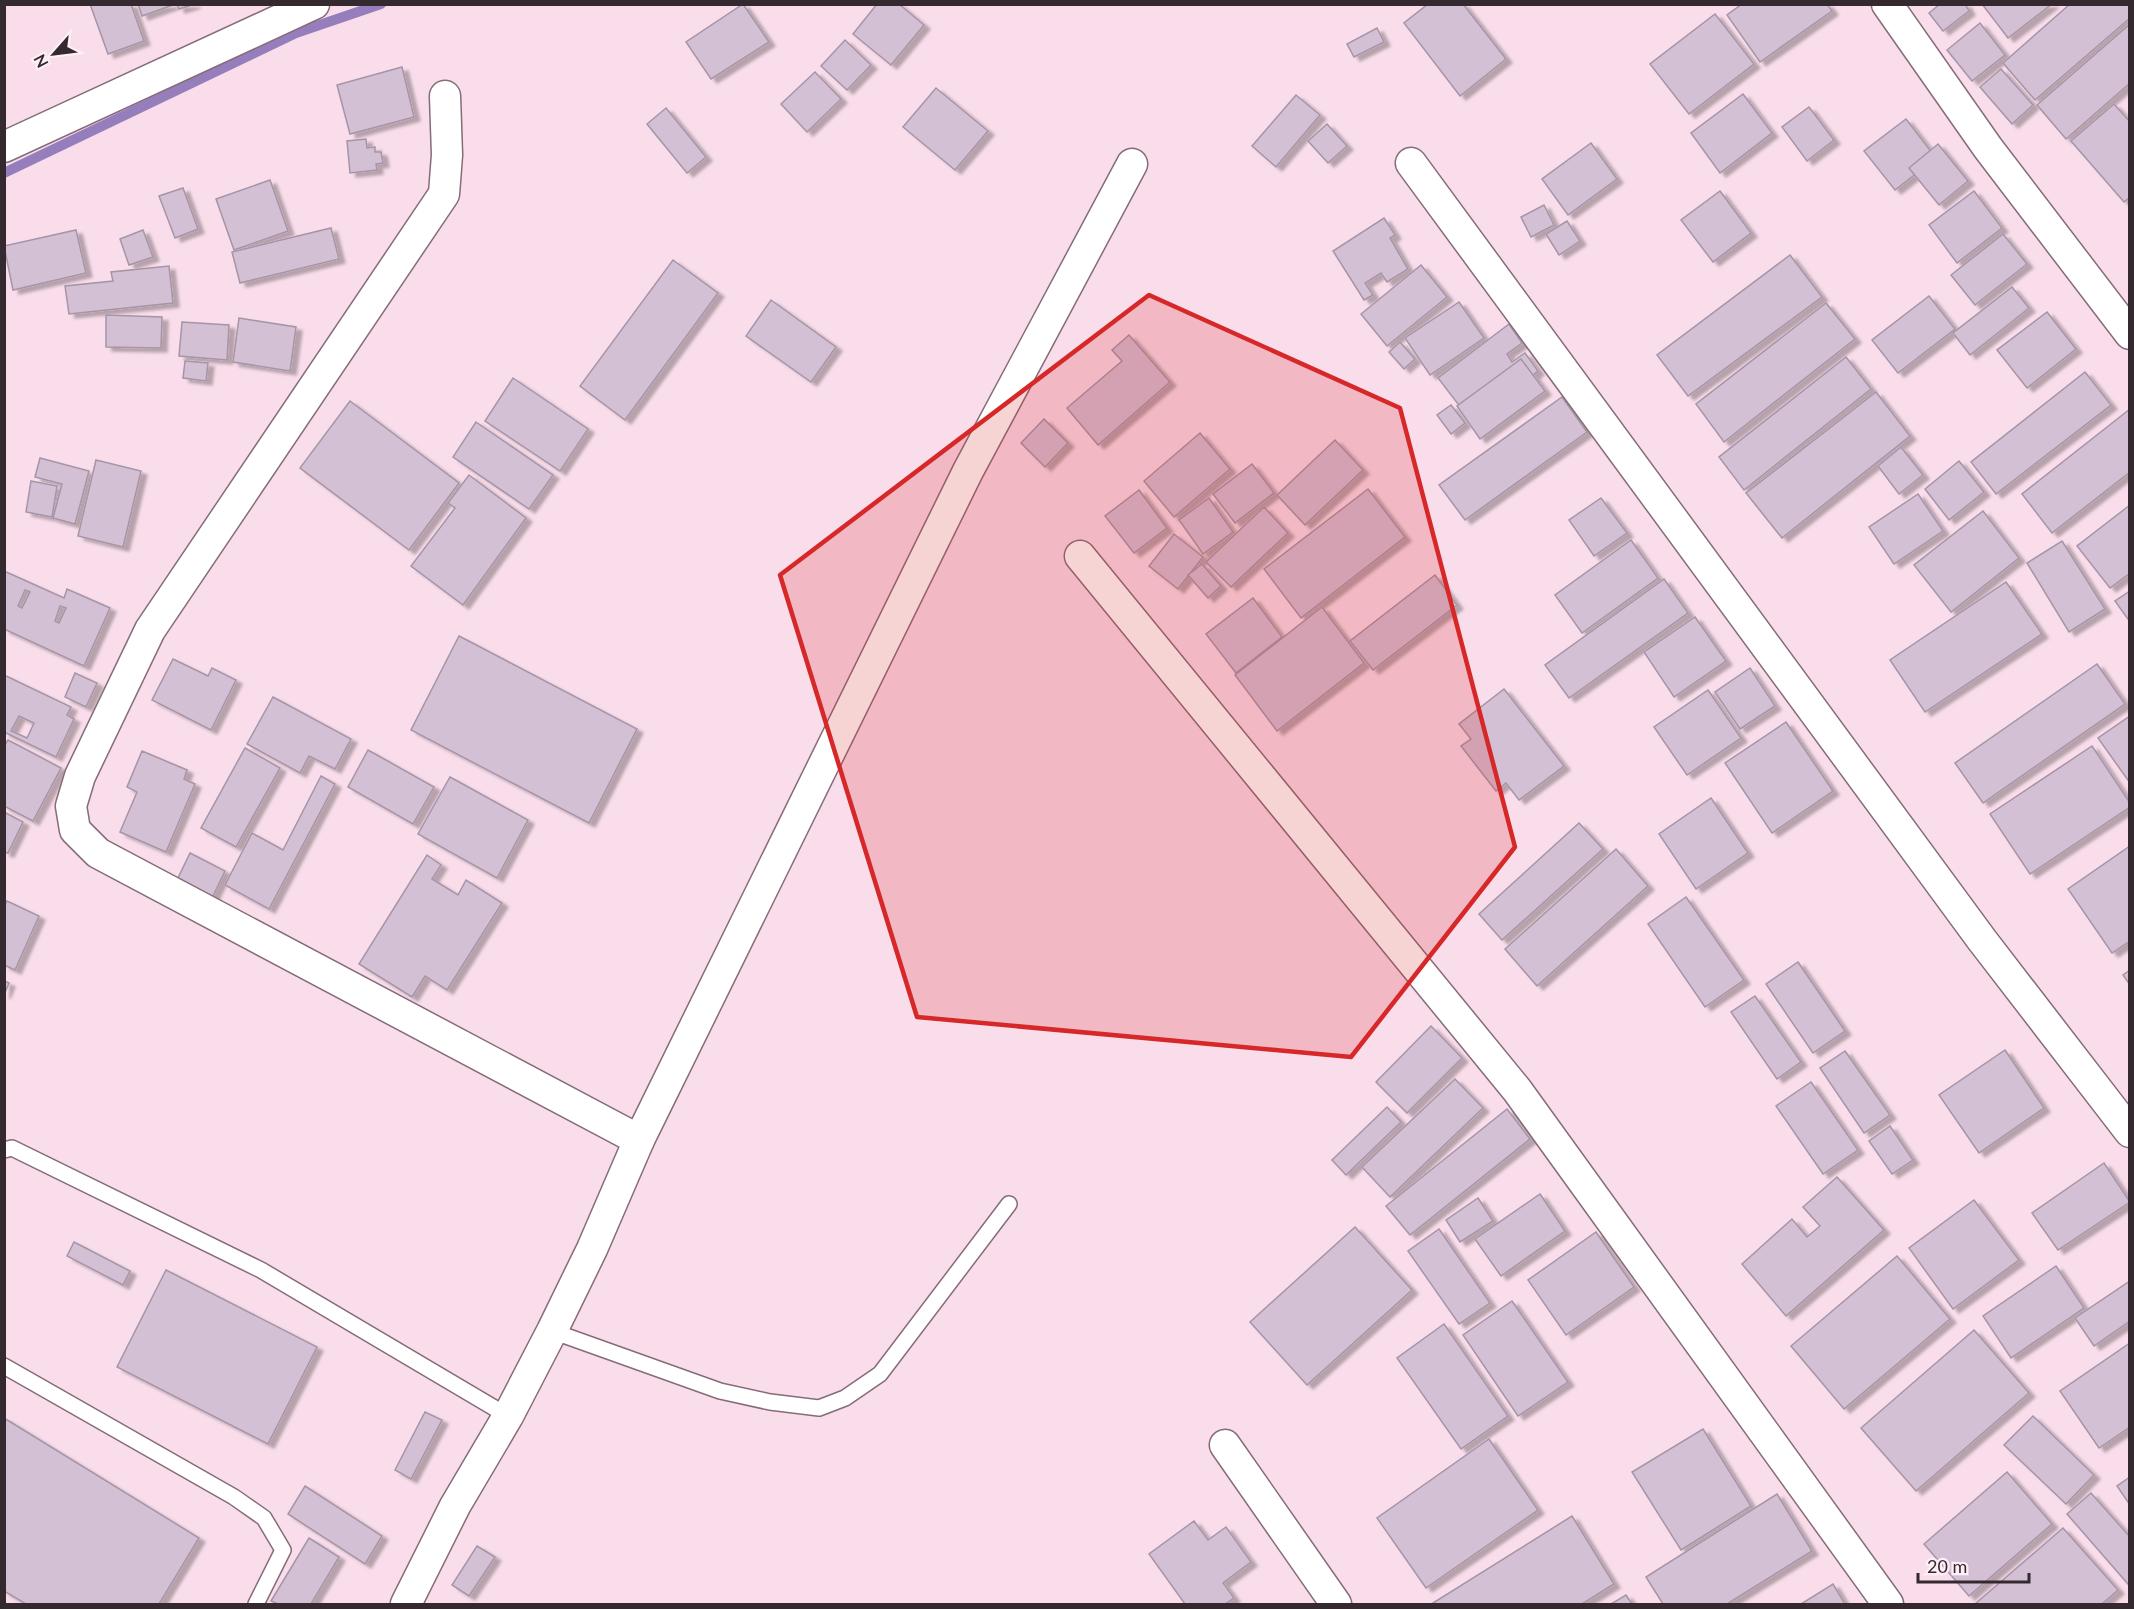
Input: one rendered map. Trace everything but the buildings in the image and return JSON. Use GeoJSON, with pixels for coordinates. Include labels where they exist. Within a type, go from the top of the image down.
{"type":"FeatureCollection","features":[{"type":"Feature","properties":{"kind":"street"},"geometry":{"type":"LineString","coordinates":[[4,147],[314,4]]}},
{"type":"Feature","properties":{"kind":"street"},"geometry":{"type":"LineString","coordinates":[[1887,4],[1988,148],[2130,333]]}},
{"type":"Feature","properties":{"kind":"street"},"geometry":{"type":"LineString","coordinates":[[445,96],[447,155],[444,194],[150,630],[80,776],[71,806],[75,830],[98,853],[639,1140]]}},
{"type":"Feature","properties":{"kind":"street"},"geometry":{"type":"LineString","coordinates":[[406,1605],[455,1506],[508,1416],[552,1331],[592,1249],[639,1140],[968,471],[1132,164]]}},
{"type":"Feature","properties":{"kind":"street"},"geometry":{"type":"LineString","coordinates":[[1411,164],[1982,940],[2130,1132]]}},
{"type":"Feature","properties":{"kind":"street"},"geometry":{"type":"LineString","coordinates":[[1080,556],[1517,1090],[1888,1605]]}},
{"type":"Feature","properties":{"kind":"street"},"geometry":{"type":"LineString","coordinates":[[1226,1445],[1336,1605]]}},
{"type":"Feature","properties":{"kind":"lane"},"geometry":{"type":"LineString","coordinates":[[4,1150],[12,1148],[261,1270],[508,1416]]}},
{"type":"Feature","properties":{"kind":"lane"},"geometry":{"type":"LineString","coordinates":[[552,1331],[720,1391],[770,1402],[819,1408],[844,1398],[880,1374],[1009,1204]]}},
{"type":"Feature","properties":{"kind":"lane"},"geometry":{"type":"LineString","coordinates":[[4,1366],[234,1497],[264,1518],[283,1550],[256,1605]]}},
{"type":"Feature","properties":{"kind":"highlighted area"},"geometry":{"type":"Polygon","coordinates":[[[1149,295],[1400,408],[1515,847],[1351,1057],[917,1017],[780,575],[1149,295]]]}},
{"type":"Feature","properties":{"kind":"waterway"},"geometry":{"type":"LineString","coordinates":[[4,173],[296,33],[381,4]]}}]}
